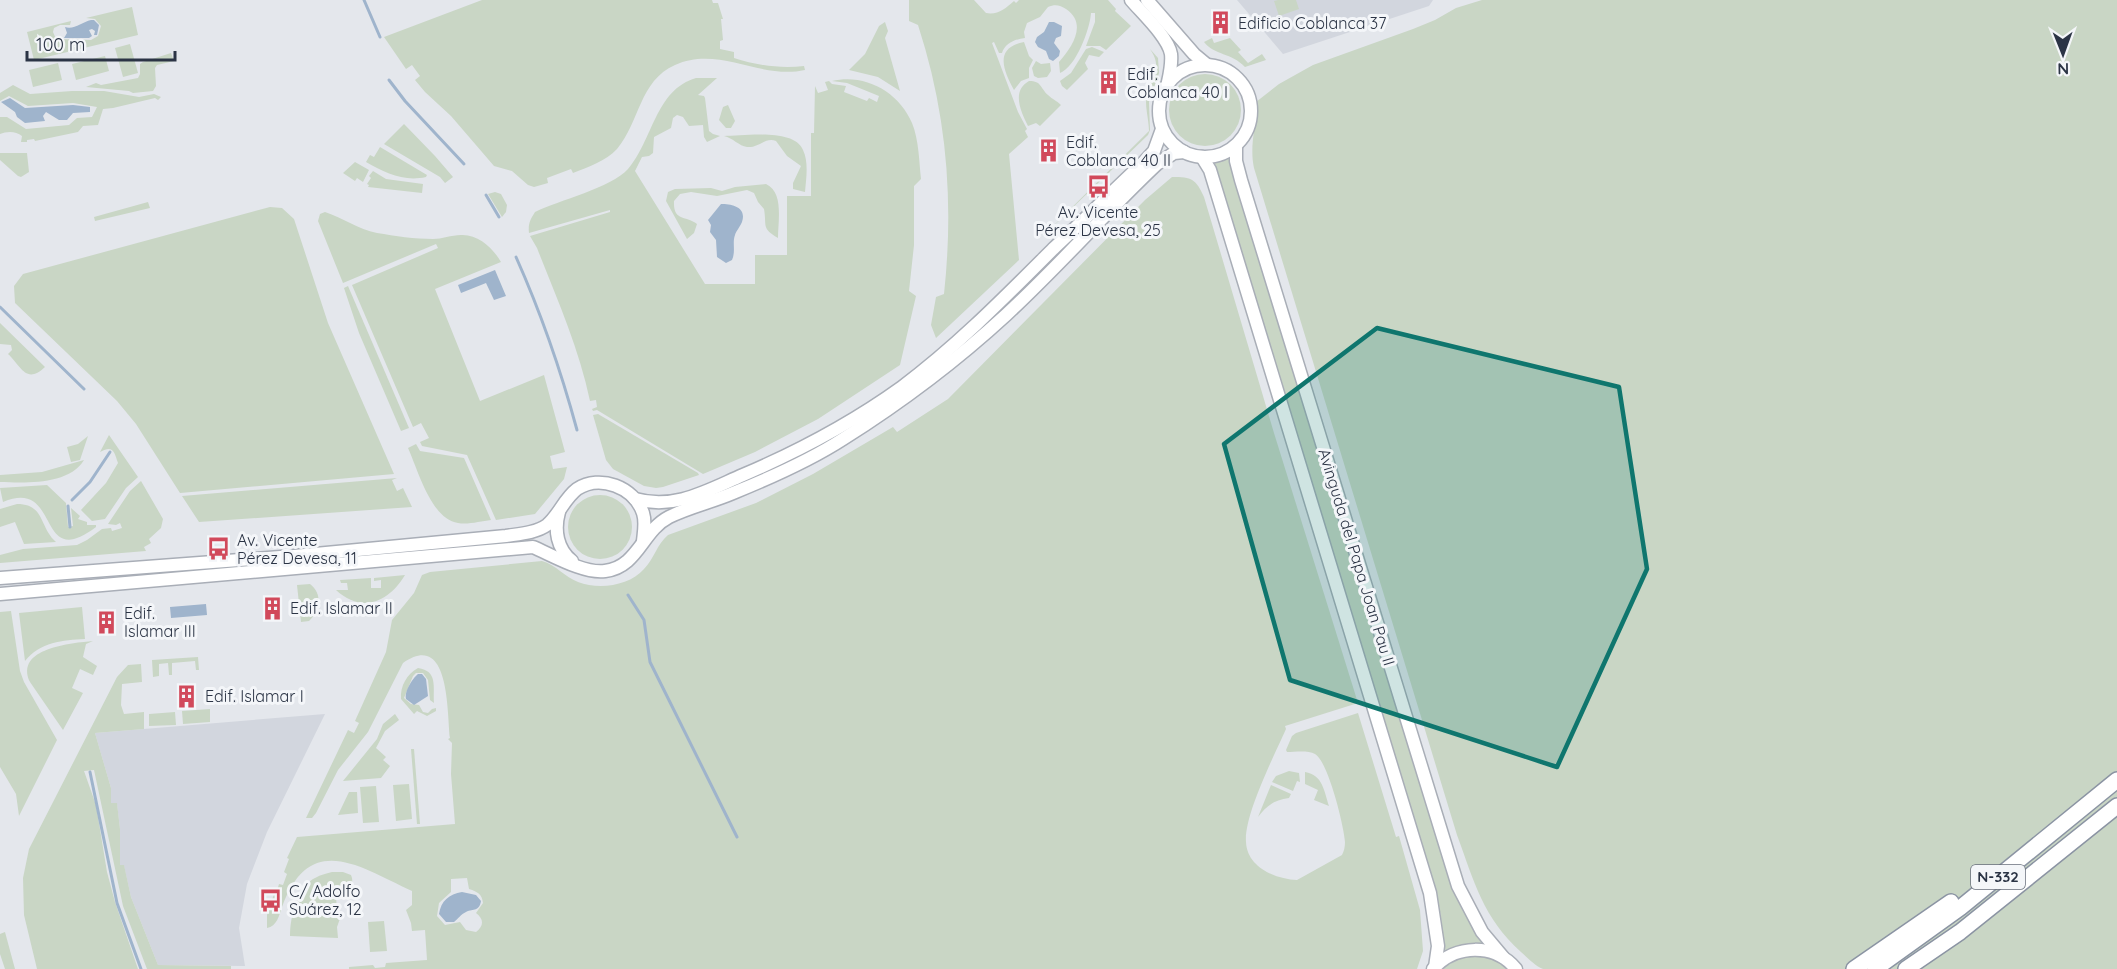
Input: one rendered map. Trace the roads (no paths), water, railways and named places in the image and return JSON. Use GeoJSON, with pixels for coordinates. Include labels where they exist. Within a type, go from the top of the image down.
{"type":"FeatureCollection","features":[{"type":"Feature","properties":{"kind":"highway","name":"N-332"},"geometry":{"type":"LineString","coordinates":[[1875,969],[1960,908],[2117,780]]}},
{"type":"Feature","properties":{"kind":"highway","name":"N-332"},"geometry":{"type":"LineString","coordinates":[[1906,969],[1960,932],[2117,806]]}},
{"type":"Feature","properties":{"kind":"highway"},"geometry":{"type":"LineString","coordinates":[[1854,969],[2062,825]]}},
{"type":"Feature","properties":{"kind":"highway"},"geometry":{"type":"LineString","coordinates":[[1914,969],[1960,932]]}},
{"type":"Feature","properties":{"kind":"main road"},"geometry":{"type":"LineString","coordinates":[[1131,0],[1165,40],[1170,51],[1171,67],[1159,105],[1159,117],[1162,129],[1171,142],[1184,152]]}},
{"type":"Feature","properties":{"kind":"main road"},"geometry":{"type":"LineString","coordinates":[[1147,0],[1194,54],[1206,64]]}},
{"type":"Feature","properties":{"kind":"main road"},"geometry":{"type":"LineString","coordinates":[[0,594],[533,547],[578,566],[597,571],[617,569],[628,562],[661,522],[671,516],[734,493],[785,470],[841,441],[894,406],[1005,316],[1157,164],[1174,153],[1184,152],[1202,157],[1215,156],[1236,146],[1245,135],[1252,107],[1249,94],[1233,73],[1221,67],[1206,64],[1192,66],[1179,72],[1168,82]]}},
{"type":"Feature","properties":{"kind":"main road"},"geometry":{"type":"LineString","coordinates":[[0,578],[294,556],[506,536],[530,532],[546,525],[567,497],[579,488],[594,483],[609,483],[624,489],[635,498],[651,503],[678,501],[708,491],[781,459],[828,434],[901,387],[937,360],[988,314],[1142,164],[1154,151],[1162,129]]}},
{"type":"Feature","properties":{"kind":"main road","name":"Avinguda del Papa Joan Pau II"},"geometry":{"type":"LineString","coordinates":[[1236,146],[1236,161],[1244,188],[1455,876],[1465,901],[1482,932],[1516,969]]}},
{"type":"Feature","properties":{"kind":"main road","name":"Avinguda del Papa Joan Pau II"},"geometry":{"type":"LineString","coordinates":[[1202,157],[1210,170],[1430,893],[1437,943],[1434,968]]}},
{"type":"Feature","properties":{"kind":"main road"},"geometry":{"type":"LineString","coordinates":[[635,498],[644,519],[643,541]]}},
{"type":"Feature","properties":{"kind":"main road"},"geometry":{"type":"LineString","coordinates":[[559,510],[556,535],[568,558],[578,566]]}},
{"type":"Feature","properties":{"kind":"main road","name":"Avinguda del Papa Joan Pau II"},"geometry":{"type":"LineString","coordinates":[[1434,968],[1446,957],[1467,950],[1490,951],[1503,957]]}},
{"type":"Feature","properties":{"kind":"water"},"geometry":{"type":"Polygon","coordinates":[[[91,20],[99,25],[97,35],[94,35],[95,31],[92,29],[89,30],[92,36],[89,38],[64,38],[67,33],[65,27],[75,27],[91,20]]]}},
{"type":"Feature","properties":{"kind":"water"},"geometry":{"type":"Polygon","coordinates":[[[1049,22],[1062,26],[1061,36],[1056,38],[1054,43],[1060,51],[1059,56],[1053,61],[1035,42],[1049,22]]]}},
{"type":"Feature","properties":{"kind":"water"},"geometry":{"type":"Polygon","coordinates":[[[10,98],[25,108],[73,105],[90,107],[90,112],[73,113],[67,120],[59,120],[46,112],[43,116],[45,121],[25,123],[1,102],[10,98]]]}},
{"type":"Feature","properties":{"kind":"water"},"geometry":{"type":"Polygon","coordinates":[[[721,204],[738,207],[743,217],[734,238],[732,260],[726,263],[717,257],[716,240],[710,232],[711,225],[708,220],[721,204]]]}},
{"type":"Feature","properties":{"kind":"water"},"geometry":{"type":"Polygon","coordinates":[[[495,270],[506,296],[494,300],[486,283],[461,293],[458,285],[495,270]]]}},
{"type":"Feature","properties":{"kind":"water"},"geometry":{"type":"Polygon","coordinates":[[[206,604],[207,615],[171,618],[170,607],[206,604]]]}},
{"type":"Feature","properties":{"kind":"water"},"geometry":{"type":"Polygon","coordinates":[[[418,674],[422,674],[426,679],[428,696],[414,705],[406,699],[406,693],[418,674]]]}},
{"type":"Feature","properties":{"kind":"water"},"geometry":{"type":"Polygon","coordinates":[[[462,892],[476,895],[481,901],[479,907],[464,913],[454,922],[446,922],[439,914],[442,905],[453,894],[462,892]]]}},
{"type":"Feature","properties":{"kind":"waterway"},"geometry":{"type":"LineString","coordinates":[[364,0],[380,37]]}},
{"type":"Feature","properties":{"kind":"waterway"},"geometry":{"type":"LineString","coordinates":[[389,80],[405,101],[464,164]]}},
{"type":"Feature","properties":{"kind":"waterway"},"geometry":{"type":"LineString","coordinates":[[486,195],[499,217]]}},
{"type":"Feature","properties":{"kind":"waterway"},"geometry":{"type":"LineString","coordinates":[[516,257],[550,342],[577,430]]}},
{"type":"Feature","properties":{"kind":"waterway"},"geometry":{"type":"LineString","coordinates":[[0,307],[84,389]]}},
{"type":"Feature","properties":{"kind":"waterway"},"geometry":{"type":"LineString","coordinates":[[72,500],[90,482],[110,452]]}},
{"type":"Feature","properties":{"kind":"waterway"},"geometry":{"type":"LineString","coordinates":[[68,506],[70,527]]}},
{"type":"Feature","properties":{"kind":"waterway"},"geometry":{"type":"LineString","coordinates":[[628,595],[644,620],[650,662],[737,837]]}},
{"type":"Feature","properties":{"kind":"waterway"},"geometry":{"type":"LineString","coordinates":[[90,772],[117,903],[141,969]]}},
{"type":"Feature","properties":{"kind":"place","name":"Edificio Coblanca 37"},"geometry":{"type":"Point","coordinates":[1220,23]}},
{"type":"Feature","properties":{"kind":"place","name":"Edif. Coblanca 40 I"},"geometry":{"type":"Point","coordinates":[1109,83]}},
{"type":"Feature","properties":{"kind":"place","name":"Edif. Coblanca 40 II"},"geometry":{"type":"Point","coordinates":[1048,151]}},
{"type":"Feature","properties":{"kind":"place","name":"Av. Vicente Pérez Devesa, 25"},"geometry":{"type":"Point","coordinates":[1098,187]}},
{"type":"Feature","properties":{"kind":"place","name":"Av. Vicente Pérez Devesa, 11"},"geometry":{"type":"Point","coordinates":[219,549]}},
{"type":"Feature","properties":{"kind":"place","name":"Edif. Islamar II"},"geometry":{"type":"Point","coordinates":[272,608]}},
{"type":"Feature","properties":{"kind":"place","name":"Edif. Islamar III"},"geometry":{"type":"Point","coordinates":[106,622]}},
{"type":"Feature","properties":{"kind":"place","name":"Edif. Islamar I"},"geometry":{"type":"Point","coordinates":[187,696]}},
{"type":"Feature","properties":{"kind":"place","name":"C/ Adolfo Suárez, 12"},"geometry":{"type":"Point","coordinates":[271,900]}}]}
